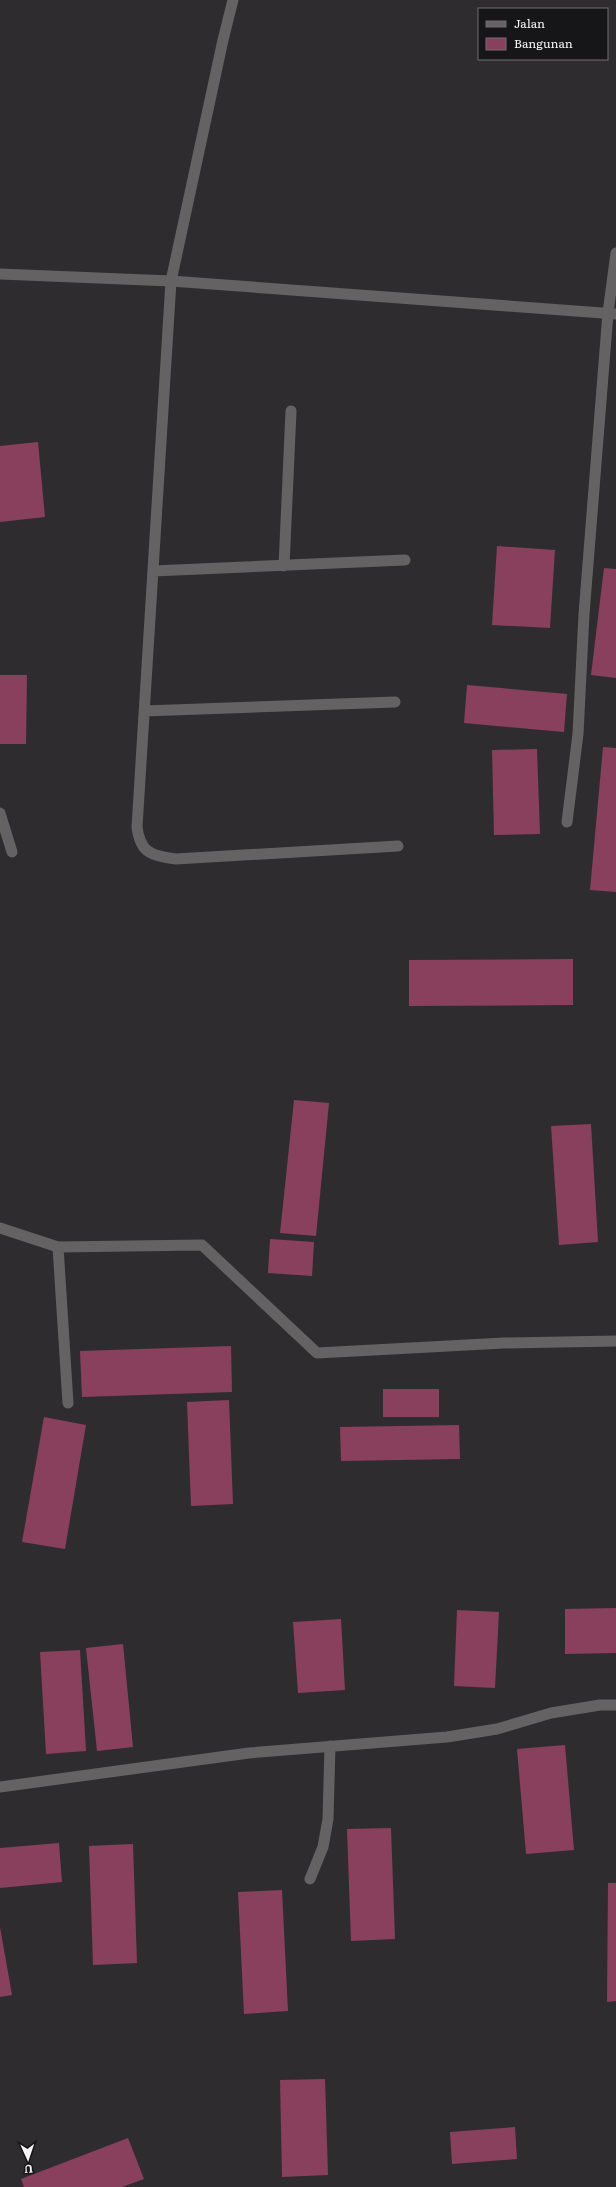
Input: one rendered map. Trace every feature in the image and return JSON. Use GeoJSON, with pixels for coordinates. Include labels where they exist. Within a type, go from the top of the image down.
{"type":"FeatureCollection","features":[{"type":"Feature","properties":{"kind":"street"},"geometry":{"type":"LineString","coordinates":[[233,0],[221,48],[171,281],[137,827],[138,840],[146,851],[160,857],[176,859],[398,846]]}},
{"type":"Feature","properties":{"kind":"street"},"geometry":{"type":"LineString","coordinates":[[566,822],[578,734],[584,614],[612,313],[616,253]]}},
{"type":"Feature","properties":{"kind":"street"},"geometry":{"type":"LineString","coordinates":[[0,274],[171,281],[612,313]]}},
{"type":"Feature","properties":{"kind":"street"},"geometry":{"type":"LineString","coordinates":[[284,566],[292,411]]}},
{"type":"Feature","properties":{"kind":"street"},"geometry":{"type":"LineString","coordinates":[[153,571],[405,560]]}},
{"type":"Feature","properties":{"kind":"street"},"geometry":{"type":"LineString","coordinates":[[144,712],[395,702]]}},
{"type":"Feature","properties":{"kind":"street"},"geometry":{"type":"LineString","coordinates":[[0,813],[12,852]]}},
{"type":"Feature","properties":{"kind":"street"},"geometry":{"type":"LineString","coordinates":[[0,1228],[58,1247],[202,1244],[317,1353],[504,1343],[616,1341]]}},
{"type":"Feature","properties":{"kind":"street"},"geometry":{"type":"LineString","coordinates":[[58,1247],[68,1403]]}},
{"type":"Feature","properties":{"kind":"street"},"geometry":{"type":"LineString","coordinates":[[0,1787],[248,1753],[447,1737],[497,1729],[551,1713],[600,1705],[616,1706]]}},
{"type":"Feature","properties":{"kind":"street"},"geometry":{"type":"LineString","coordinates":[[310,1879],[323,1847],[328,1819],[330,1746]]}},
{"type":"Feature","properties":{"kind":"building"},"geometry":{"type":"Polygon","coordinates":[[[38,442],[45,517],[0,522],[0,446],[38,442]]]}},
{"type":"Feature","properties":{"kind":"building"},"geometry":{"type":"Polygon","coordinates":[[[497,546],[555,550],[550,628],[492,625],[497,546]]]}},
{"type":"Feature","properties":{"kind":"building"},"geometry":{"type":"Polygon","coordinates":[[[604,568],[616,569],[616,678],[591,675],[604,568]]]}},
{"type":"Feature","properties":{"kind":"building"},"geometry":{"type":"Polygon","coordinates":[[[0,675],[27,675],[26,744],[0,744],[0,675]]]}},
{"type":"Feature","properties":{"kind":"building"},"geometry":{"type":"Polygon","coordinates":[[[467,685],[567,694],[564,732],[464,723],[467,685]]]}},
{"type":"Feature","properties":{"kind":"building"},"geometry":{"type":"Polygon","coordinates":[[[603,747],[616,748],[616,892],[590,890],[603,747]]]}},
{"type":"Feature","properties":{"kind":"building"},"geometry":{"type":"Polygon","coordinates":[[[537,749],[540,834],[494,835],[492,750],[537,749]]]}},
{"type":"Feature","properties":{"kind":"building"},"geometry":{"type":"Polygon","coordinates":[[[573,959],[573,1005],[409,1006],[409,960],[573,959]]]}},
{"type":"Feature","properties":{"kind":"building"},"geometry":{"type":"Polygon","coordinates":[[[294,1100],[329,1103],[316,1236],[280,1233],[294,1100]]]}},
{"type":"Feature","properties":{"kind":"building"},"geometry":{"type":"Polygon","coordinates":[[[591,1124],[598,1242],[559,1245],[551,1126],[591,1124]]]}},
{"type":"Feature","properties":{"kind":"building"},"geometry":{"type":"Polygon","coordinates":[[[270,1239],[314,1242],[312,1276],[268,1273],[270,1239]]]}},
{"type":"Feature","properties":{"kind":"building"},"geometry":{"type":"Polygon","coordinates":[[[231,1346],[232,1392],[82,1397],[80,1351],[231,1346]]]}},
{"type":"Feature","properties":{"kind":"building"},"geometry":{"type":"Polygon","coordinates":[[[383,1389],[439,1389],[439,1417],[383,1417],[383,1389]]]}},
{"type":"Feature","properties":{"kind":"building"},"geometry":{"type":"Polygon","coordinates":[[[229,1400],[233,1504],[191,1506],[187,1402],[229,1400]]]}},
{"type":"Feature","properties":{"kind":"building"},"geometry":{"type":"Polygon","coordinates":[[[44,1417],[86,1425],[65,1549],[22,1542],[44,1417]]]}},
{"type":"Feature","properties":{"kind":"building"},"geometry":{"type":"Polygon","coordinates":[[[459,1425],[460,1459],[341,1461],[340,1427],[459,1425]]]}},
{"type":"Feature","properties":{"kind":"building"},"geometry":{"type":"Polygon","coordinates":[[[616,1608],[616,1653],[565,1654],[565,1609],[616,1608]]]}},
{"type":"Feature","properties":{"kind":"building"},"geometry":{"type":"Polygon","coordinates":[[[457,1610],[499,1612],[495,1688],[454,1686],[457,1610]]]}},
{"type":"Feature","properties":{"kind":"building"},"geometry":{"type":"Polygon","coordinates":[[[341,1619],[345,1690],[298,1693],[293,1622],[341,1619]]]}},
{"type":"Feature","properties":{"kind":"building"},"geometry":{"type":"Polygon","coordinates":[[[123,1644],[133,1747],[97,1751],[86,1648],[123,1644]]]}},
{"type":"Feature","properties":{"kind":"building"},"geometry":{"type":"Polygon","coordinates":[[[80,1650],[86,1751],[46,1754],[40,1652],[80,1650]]]}},
{"type":"Feature","properties":{"kind":"building"},"geometry":{"type":"Polygon","coordinates":[[[565,1745],[574,1850],[526,1854],[517,1749],[565,1745]]]}},
{"type":"Feature","properties":{"kind":"building"},"geometry":{"type":"Polygon","coordinates":[[[391,1828],[395,1939],[351,1941],[347,1829],[391,1828]]]}},
{"type":"Feature","properties":{"kind":"building"},"geometry":{"type":"Polygon","coordinates":[[[59,1843],[62,1882],[0,1888],[0,1848],[59,1843]]]}},
{"type":"Feature","properties":{"kind":"building"},"geometry":{"type":"Polygon","coordinates":[[[133,1844],[137,1963],[93,1965],[89,1846],[133,1844]]]}},
{"type":"Feature","properties":{"kind":"building"},"geometry":{"type":"Polygon","coordinates":[[[608,1883],[616,1883],[616,2001],[607,2002],[608,1883]]]}},
{"type":"Feature","properties":{"kind":"building"},"geometry":{"type":"Polygon","coordinates":[[[282,1890],[288,2011],[244,2014],[238,1892],[282,1890]]]}},
{"type":"Feature","properties":{"kind":"building"},"geometry":{"type":"Polygon","coordinates":[[[0,1927],[12,1995],[0,1997],[0,1927]]]}},
{"type":"Feature","properties":{"kind":"building"},"geometry":{"type":"Polygon","coordinates":[[[325,2079],[328,2175],[282,2177],[280,2080],[325,2079]]]}},
{"type":"Feature","properties":{"kind":"building"},"geometry":{"type":"Polygon","coordinates":[[[515,2127],[517,2159],[452,2164],[450,2132],[515,2127]]]}},
{"type":"Feature","properties":{"kind":"building"},"geometry":{"type":"Polygon","coordinates":[[[128,2138],[144,2179],[122,2187],[24,2187],[21,2179],[128,2138]]]}}]}
